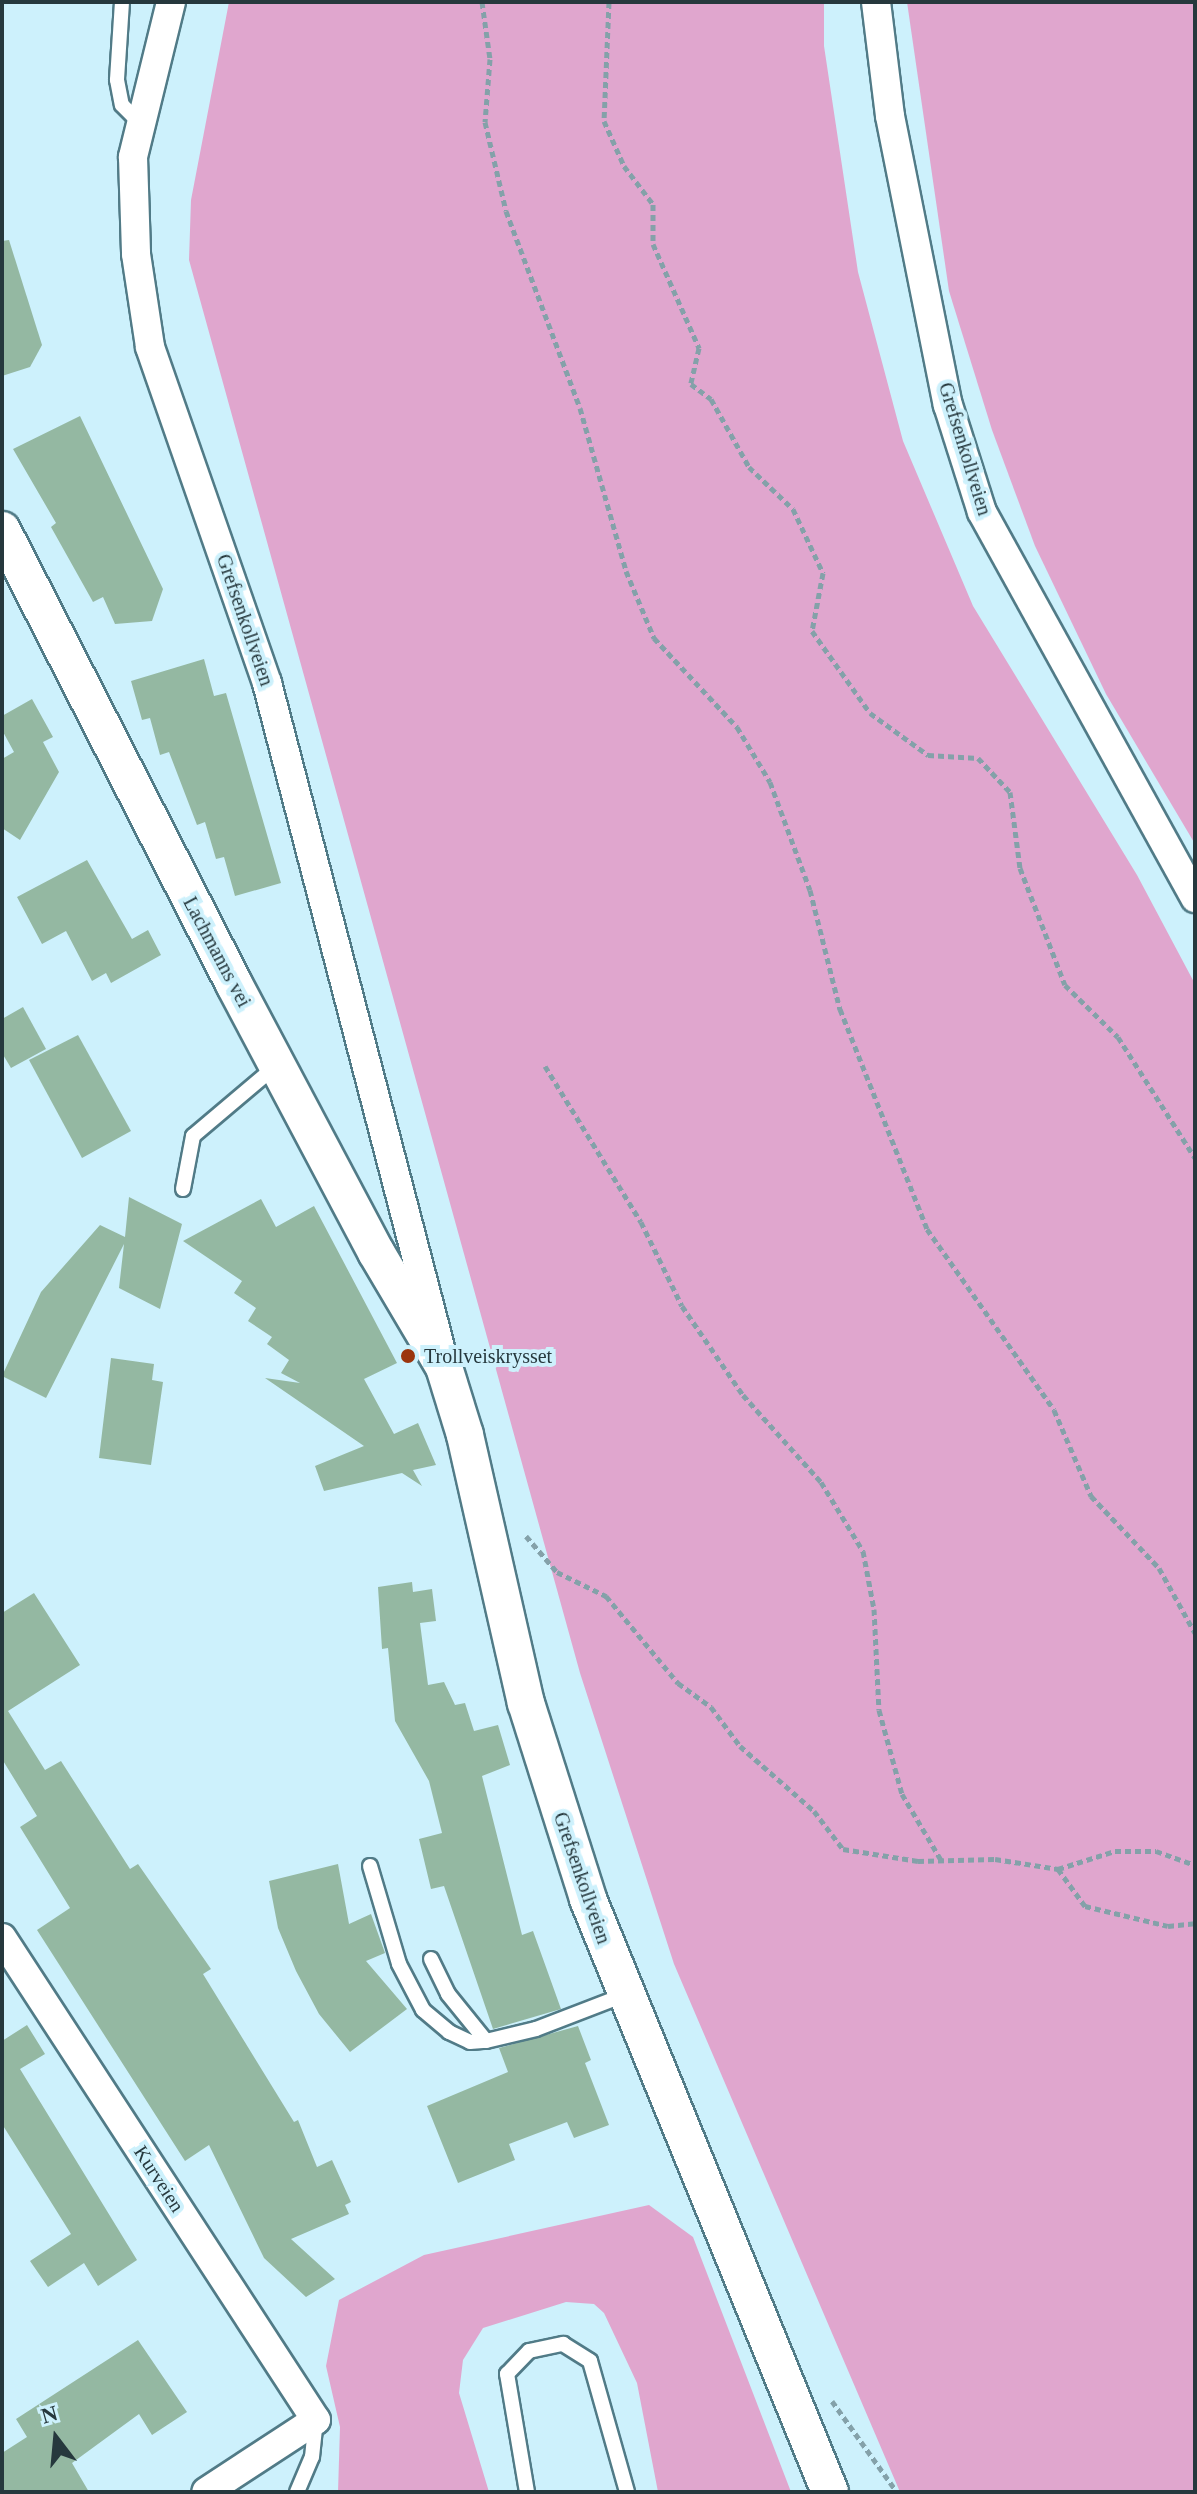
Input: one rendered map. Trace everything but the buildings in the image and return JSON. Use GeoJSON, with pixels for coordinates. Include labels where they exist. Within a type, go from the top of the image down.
{"type":"FeatureCollection","features":[{"type":"Feature","properties":{"kind":"street","name":"Grefsenkollveien"},"geometry":{"type":"LineString","coordinates":[[171,2],[139,122],[132,188],[150,347],[267,683],[414,1238],[444,1367],[465,1435],[526,1703],[624,1995],[795,2400],[830,2492]]}},
{"type":"Feature","properties":{"kind":"street","name":"Grefsenkollveien"},"geometry":{"type":"LineString","coordinates":[[876,2],[890,116],[948,405],[982,512],[1195,898]]}},
{"type":"Feature","properties":{"kind":"street","name":"Lachmanns vei"},"geometry":{"type":"LineString","coordinates":[[2,530],[277,1065],[376,1252],[444,1367]]}},
{"type":"Feature","properties":{"kind":"street"},"geometry":{"type":"LineString","coordinates":[[376,1252],[391,1251],[414,1238]]}},
{"type":"Feature","properties":{"kind":"street","name":"Kurveien"},"geometry":{"type":"LineString","coordinates":[[2,1938],[316,2420]]}},
{"type":"Feature","properties":{"kind":"street"},"geometry":{"type":"LineString","coordinates":[[206,2492],[316,2420]]}},
{"type":"Feature","properties":{"kind":"lane"},"geometry":{"type":"LineString","coordinates":[[122,2],[117,80],[122,105],[139,122]]}},
{"type":"Feature","properties":{"kind":"lane"},"geometry":{"type":"LineString","coordinates":[[183,1189],[193,1136],[277,1065]]}},
{"type":"Feature","properties":{"kind":"lane"},"geometry":{"type":"LineString","coordinates":[[370,1866],[399,1964],[423,2010],[449,2032],[470,2042],[486,2041],[536,2029],[624,1995]]}},
{"type":"Feature","properties":{"kind":"lane"},"geometry":{"type":"LineString","coordinates":[[431,1959],[456,2006],[486,2041]]}},
{"type":"Feature","properties":{"kind":"lane"},"geometry":{"type":"LineString","coordinates":[[527,2492],[507,2374],[529,2351],[563,2344],[590,2361],[627,2492]]}},
{"type":"Feature","properties":{"kind":"lane"},"geometry":{"type":"LineString","coordinates":[[297,2492],[312,2457],[316,2420]]}},
{"type":"Feature","properties":{"kind":"path"},"geometry":{"type":"LineString","coordinates":[[482,2],[490,59],[485,122],[506,211],[580,408],[626,571],[654,638],[737,727],[770,782],[810,890],[845,1024],[927,1229],[1054,1410],[1091,1496],[1159,1568],[1195,1633]]}},
{"type":"Feature","properties":{"kind":"path"},"geometry":{"type":"LineString","coordinates":[[609,2],[604,121],[624,166],[653,204],[653,244],[699,348],[691,384],[711,399],[749,467],[793,509],[823,573],[812,631],[870,713],[928,755],[978,758],[1010,792],[1020,868],[1065,985],[1118,1037],[1195,1158]]}},
{"type":"Feature","properties":{"kind":"path"},"geometry":{"type":"LineString","coordinates":[[545,1066],[641,1222],[682,1306],[743,1395],[821,1482],[863,1551],[874,1609],[879,1710],[902,1794],[941,1860]]}},
{"type":"Feature","properties":{"kind":"path"},"geometry":{"type":"LineString","coordinates":[[519,1523],[557,1572],[606,1596],[678,1683],[711,1707],[740,1746],[814,1811],[843,1849],[941,1860],[995,1859],[1058,1869],[1115,1851],[1156,1851],[1195,1865]]}},
{"type":"Feature","properties":{"kind":"path"},"geometry":{"type":"LineString","coordinates":[[1058,1869],[1085,1906],[1141,1922],[1195,1923]]}},
{"type":"Feature","properties":{"kind":"path"},"geometry":{"type":"LineString","coordinates":[[795,2400],[837,2402],[897,2492]]}},
{"type":"Feature","properties":{"kind":"shaded area"},"geometry":{"type":"Polygon","coordinates":[[[229,2],[824,2],[824,46],[858,272],[903,441],[973,606],[1137,875],[1195,984],[1195,2492],[900,2492],[674,1964],[580,1673],[189,260],[191,200],[229,2]]]}},
{"type":"Feature","properties":{"kind":"shaded area"},"geometry":{"type":"Polygon","coordinates":[[[907,2],[1195,2],[1195,844],[1106,694],[1035,546],[992,430],[949,291],[907,2]]]}},
{"type":"Feature","properties":{"kind":"shaded area"},"geometry":{"type":"Polygon","coordinates":[[[649,2205],[693,2237],[791,2492],[658,2492],[637,2383],[604,2313],[594,2304],[566,2302],[483,2328],[463,2360],[459,2393],[489,2492],[338,2492],[340,2427],[326,2366],[339,2300],[424,2255],[649,2205]]]}},
{"type":"Feature","properties":{"kind":"place","name":"Trollveiskrysset"},"geometry":{"type":"Point","coordinates":[408,1356]}}]}
